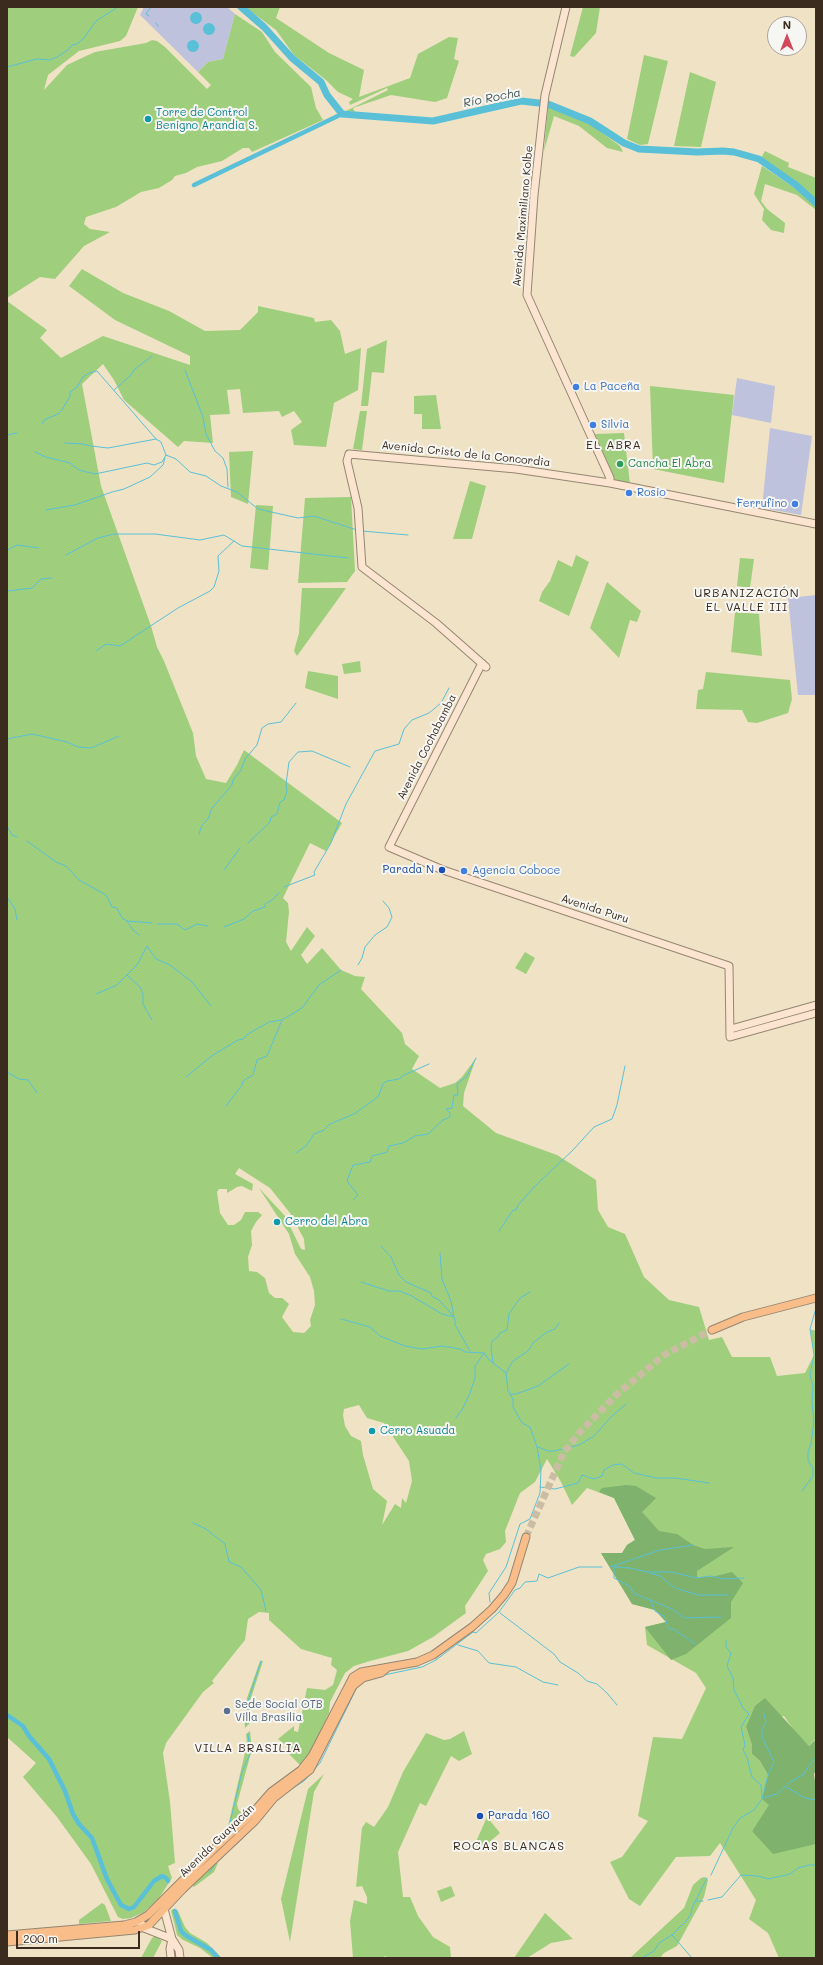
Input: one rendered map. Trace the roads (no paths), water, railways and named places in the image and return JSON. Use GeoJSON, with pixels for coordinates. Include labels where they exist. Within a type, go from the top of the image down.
{"type":"FeatureCollection","features":[{"type":"Feature","properties":{"kind":"main road"},"geometry":{"type":"LineString","coordinates":[[712,1330],[743,1317],[816,1298]]}},
{"type":"Feature","properties":{"kind":"main road","name":"Avenida Guayacán"},"geometry":{"type":"LineString","coordinates":[[7,1935],[117,1925],[140,1920],[148,1915],[214,1849],[250,1816],[271,1792],[302,1770],[312,1756],[353,1677],[361,1672],[379,1667],[386,1668],[417,1662],[433,1655],[472,1627],[492,1610],[512,1583],[526,1537]]}},
{"type":"Feature","properties":{"kind":"main road","name":"Avenida Guayacán"},"geometry":{"type":"LineString","coordinates":[[144,1928],[255,1821],[274,1798],[310,1770],[353,1686],[363,1678],[381,1673],[386,1668]]}},
{"type":"Feature","properties":{"kind":"main road"},"geometry":{"type":"LineString","coordinates":[[7,1942],[75,1937],[144,1928]]}},
{"type":"Feature","properties":{"kind":"street","name":"Avenida Maximiliano Kolbe"},"geometry":{"type":"LineString","coordinates":[[566,7],[545,95],[534,195],[527,295],[610,478],[610,483]]}},
{"type":"Feature","properties":{"kind":"street","name":"Avenida Cristo de la Concordia"},"geometry":{"type":"LineString","coordinates":[[484,665],[436,624],[362,567],[358,508],[347,461],[349,454],[508,468],[610,483],[816,524]]}},
{"type":"Feature","properties":{"kind":"street","name":"Avenida Cochabamba"},"geometry":{"type":"LineString","coordinates":[[389,847],[484,665]]}},
{"type":"Feature","properties":{"kind":"street","name":"Avenida Puru"},"geometry":{"type":"LineString","coordinates":[[389,847],[443,870],[729,966],[731,1033]]}},
{"type":"Feature","properties":{"kind":"street"},"geometry":{"type":"LineString","coordinates":[[731,1033],[816,1005]]}},
{"type":"Feature","properties":{"kind":"street"},"geometry":{"type":"LineString","coordinates":[[731,1033],[816,1013]]}},
{"type":"Feature","properties":{"kind":"street"},"geometry":{"type":"LineString","coordinates":[[164,1909],[172,1939],[179,1950],[180,1958]]}},
{"type":"Feature","properties":{"kind":"street"},"geometry":{"type":"LineString","coordinates":[[140,1920],[144,1928],[172,1939]]}},
{"type":"Feature","properties":{"kind":"street"},"geometry":{"type":"LineString","coordinates":[[171,1958],[170,1949],[172,1939]]}},
{"type":"Feature","properties":{"kind":"water"},"geometry":{"type":"Polygon","coordinates":[[[196,12],[200,14],[202,18],[200,22],[196,24],[192,22],[190,18],[192,14],[196,12]]]}},
{"type":"Feature","properties":{"kind":"water"},"geometry":{"type":"Polygon","coordinates":[[[207,23],[211,23],[215,29],[211,35],[207,35],[203,31],[203,27],[207,23]]]}},
{"type":"Feature","properties":{"kind":"water"},"geometry":{"type":"Polygon","coordinates":[[[191,40],[195,40],[199,46],[195,52],[191,52],[187,48],[187,44],[191,40]]]}},
{"type":"Feature","properties":{"kind":"waterway"},"geometry":{"type":"LineString","coordinates":[[7,67],[37,59],[50,60],[57,57],[84,38],[96,21],[118,7]]}},
{"type":"Feature","properties":{"kind":"waterway"},"geometry":{"type":"LineString","coordinates":[[149,16],[146,14],[151,7]]}},
{"type":"Feature","properties":{"kind":"waterway","name":"Río Rocha"},"geometry":{"type":"LineString","coordinates":[[241,7],[264,27],[292,58],[321,82],[327,95],[342,114],[433,121],[521,101],[548,104],[590,121],[624,143],[639,149],[697,152],[723,151],[734,152],[759,159],[796,185],[816,203]]}},
{"type":"Feature","properties":{"kind":"waterway"},"geometry":{"type":"LineString","coordinates":[[194,185],[342,114]]}},
{"type":"Feature","properties":{"kind":"waterway"},"geometry":{"type":"LineString","coordinates":[[114,390],[130,376],[134,370],[152,356]]}},
{"type":"Feature","properties":{"kind":"waterway"},"geometry":{"type":"LineString","coordinates":[[185,370],[203,417],[206,434],[215,451],[223,458],[227,469],[228,487]]}},
{"type":"Feature","properties":{"kind":"waterway"},"geometry":{"type":"LineString","coordinates":[[42,424],[44,420],[58,414],[62,410],[70,396],[70,392],[77,387],[83,377],[89,373],[97,371],[156,439],[161,442],[166,455],[176,459],[190,472],[206,476],[221,486],[237,492],[258,509],[298,518],[314,516],[357,530]]}},
{"type":"Feature","properties":{"kind":"waterway"},"geometry":{"type":"LineString","coordinates":[[7,435],[17,433]]}},
{"type":"Feature","properties":{"kind":"waterway"},"geometry":{"type":"LineString","coordinates":[[65,443],[108,448],[156,439]]}},
{"type":"Feature","properties":{"kind":"waterway"},"geometry":{"type":"LineString","coordinates":[[35,452],[46,457],[70,463],[79,470],[95,474],[147,463],[154,465],[162,462],[166,455]]}},
{"type":"Feature","properties":{"kind":"waterway"},"geometry":{"type":"LineString","coordinates":[[46,510],[75,505],[124,489],[150,477],[163,465],[165,458]]}},
{"type":"Feature","properties":{"kind":"waterway"},"geometry":{"type":"LineString","coordinates":[[362,531],[408,535]]}},
{"type":"Feature","properties":{"kind":"waterway"},"geometry":{"type":"LineString","coordinates":[[66,555],[98,538],[114,534],[155,534],[200,540],[224,535],[242,546],[348,558]]}},
{"type":"Feature","properties":{"kind":"waterway"},"geometry":{"type":"LineString","coordinates":[[96,651],[106,644],[120,646],[178,608],[210,591],[214,587],[219,571],[218,556],[234,541]]}},
{"type":"Feature","properties":{"kind":"waterway"},"geometry":{"type":"LineString","coordinates":[[7,550],[17,545],[39,548]]}},
{"type":"Feature","properties":{"kind":"waterway"},"geometry":{"type":"LineString","coordinates":[[7,591],[32,588],[41,579],[52,578]]}},
{"type":"Feature","properties":{"kind":"waterway"},"geometry":{"type":"LineString","coordinates":[[284,887],[315,875],[314,872],[331,843],[346,804],[375,751],[399,744],[404,729],[412,720],[429,713],[441,703],[449,688]]}},
{"type":"Feature","properties":{"kind":"waterway"},"geometry":{"type":"LineString","coordinates":[[199,834],[202,825],[208,819],[212,808],[232,785],[233,780],[241,770],[245,759],[257,745],[262,728],[268,724],[281,722],[296,703]]}},
{"type":"Feature","properties":{"kind":"waterway"},"geometry":{"type":"LineString","coordinates":[[7,739],[32,734],[67,742],[78,747],[91,748],[119,736]]}},
{"type":"Feature","properties":{"kind":"waterway"},"geometry":{"type":"LineString","coordinates":[[248,843],[270,822],[271,817],[277,814],[280,802],[284,800],[287,791],[286,784],[289,762],[298,752],[312,751],[350,767]]}},
{"type":"Feature","properties":{"kind":"waterway"},"geometry":{"type":"LineString","coordinates":[[7,826],[12,835],[17,837]]}},
{"type":"Feature","properties":{"kind":"waterway"},"geometry":{"type":"LineString","coordinates":[[27,841],[56,862],[66,866],[79,880],[106,895],[112,907],[117,908],[122,918],[127,921],[133,930],[139,935]]}},
{"type":"Feature","properties":{"kind":"waterway"},"geometry":{"type":"LineString","coordinates":[[224,870],[240,848]]}},
{"type":"Feature","properties":{"kind":"waterway"},"geometry":{"type":"LineString","coordinates":[[224,927],[244,919],[253,911],[265,907],[265,904],[279,893]]}},
{"type":"Feature","properties":{"kind":"waterway"},"geometry":{"type":"LineString","coordinates":[[7,897],[15,909],[17,920]]}},
{"type":"Feature","properties":{"kind":"waterway"},"geometry":{"type":"LineString","coordinates":[[358,965],[365,947],[375,935],[387,927],[392,917],[389,908],[383,901]]}},
{"type":"Feature","properties":{"kind":"waterway"},"geometry":{"type":"LineString","coordinates":[[127,921],[152,923]]}},
{"type":"Feature","properties":{"kind":"waterway"},"geometry":{"type":"LineString","coordinates":[[158,924],[177,924],[185,930],[197,924],[208,926]]}},
{"type":"Feature","properties":{"kind":"waterway"},"geometry":{"type":"LineString","coordinates":[[152,1020],[143,1004],[143,994],[140,987],[127,975],[137,965],[147,946],[156,959],[170,965],[192,982],[211,1006]]}},
{"type":"Feature","properties":{"kind":"waterway"},"geometry":{"type":"LineString","coordinates":[[226,1106],[242,1085],[243,1081],[253,1075],[257,1060],[267,1056],[282,1020],[302,1008],[319,985],[341,970]]}},
{"type":"Feature","properties":{"kind":"waterway"},"geometry":{"type":"LineString","coordinates":[[96,994],[117,985],[127,975]]}},
{"type":"Feature","properties":{"kind":"waterway"},"geometry":{"type":"LineString","coordinates":[[186,1077],[213,1055],[238,1040],[243,1039],[248,1034],[269,1022],[281,1020]]}},
{"type":"Feature","properties":{"kind":"waterway"},"geometry":{"type":"LineString","coordinates":[[353,1200],[358,1195],[347,1181],[353,1165],[370,1162],[372,1156],[387,1152],[389,1146],[403,1143],[415,1136],[428,1134],[443,1120],[450,1117],[450,1113],[446,1109],[452,1108],[454,1095],[458,1095],[457,1084],[467,1076],[476,1058]]}},
{"type":"Feature","properties":{"kind":"waterway"},"geometry":{"type":"LineString","coordinates":[[296,1153],[306,1146],[314,1134],[324,1130],[330,1124],[354,1114],[378,1097],[383,1084],[387,1081],[399,1079],[404,1075],[429,1064]]}},
{"type":"Feature","properties":{"kind":"waterway"},"geometry":{"type":"LineString","coordinates":[[499,1231],[513,1210],[516,1210],[518,1205],[536,1185],[572,1151],[594,1127],[612,1119],[617,1105],[625,1066]]}},
{"type":"Feature","properties":{"kind":"waterway"},"geometry":{"type":"LineString","coordinates":[[7,1072],[19,1079],[28,1080],[37,1093]]}},
{"type":"Feature","properties":{"kind":"waterway"},"geometry":{"type":"LineString","coordinates":[[381,1246],[391,1257],[399,1275],[406,1282],[431,1293],[432,1296],[439,1300],[449,1311],[455,1319],[455,1325],[470,1351]]}},
{"type":"Feature","properties":{"kind":"waterway"},"geometry":{"type":"LineString","coordinates":[[361,1282],[389,1291],[399,1291],[410,1295],[442,1314],[454,1317],[451,1301],[442,1279],[440,1253]]}},
{"type":"Feature","properties":{"kind":"waterway"},"geometry":{"type":"LineString","coordinates":[[493,1363],[491,1347],[492,1341],[498,1337],[500,1333],[507,1330],[509,1314],[520,1298],[530,1292]]}},
{"type":"Feature","properties":{"kind":"waterway"},"geometry":{"type":"LineString","coordinates":[[802,1491],[813,1476],[813,1468],[808,1461],[808,1452],[811,1444],[814,1421],[812,1403],[813,1386],[810,1375],[814,1355],[810,1329],[816,1308]]}},
{"type":"Feature","properties":{"kind":"waterway"},"geometry":{"type":"LineString","coordinates":[[341,1319],[370,1327],[380,1336],[405,1346],[422,1349],[442,1346],[460,1349],[465,1352],[484,1353],[489,1360],[506,1373],[508,1391],[513,1399],[513,1407],[522,1423],[530,1427],[537,1447],[541,1470],[540,1493],[530,1519],[520,1524],[506,1567],[489,1593],[490,1602]]}},
{"type":"Feature","properties":{"kind":"waterway"},"geometry":{"type":"LineString","coordinates":[[506,1373],[513,1361],[528,1351],[533,1343],[547,1332],[555,1329],[559,1323]]}},
{"type":"Feature","properties":{"kind":"waterway"},"geometry":{"type":"LineString","coordinates":[[456,1418],[463,1408],[470,1393],[475,1378],[475,1366],[484,1353]]}},
{"type":"Feature","properties":{"kind":"waterway"},"geometry":{"type":"LineString","coordinates":[[510,1394],[516,1394],[538,1386],[569,1364]]}},
{"type":"Feature","properties":{"kind":"waterway"},"geometry":{"type":"LineString","coordinates":[[538,1447],[548,1451],[554,1451],[579,1445],[594,1436],[611,1417],[626,1404]]}},
{"type":"Feature","properties":{"kind":"waterway"},"geometry":{"type":"LineString","coordinates":[[540,1487],[555,1489],[578,1483],[582,1475],[594,1479],[602,1476],[604,1470],[613,1465],[622,1464],[634,1473],[656,1478],[675,1478],[709,1483]]}},
{"type":"Feature","properties":{"kind":"waterway"},"geometry":{"type":"LineString","coordinates":[[193,1523],[206,1529],[225,1544],[229,1562],[241,1567],[261,1590],[266,1611]]}},
{"type":"Feature","properties":{"kind":"waterway"},"geometry":{"type":"LineString","coordinates":[[610,1567],[660,1550],[693,1545]]}},
{"type":"Feature","properties":{"kind":"waterway"},"geometry":{"type":"LineString","coordinates":[[384,1675],[422,1667],[436,1660],[473,1632],[476,1633],[499,1612],[515,1590],[520,1588],[525,1582],[537,1581],[539,1574],[548,1578],[579,1567],[602,1567]]}},
{"type":"Feature","properties":{"kind":"waterway"},"geometry":{"type":"LineString","coordinates":[[721,1617],[684,1618],[672,1609],[635,1594],[629,1586],[614,1578],[614,1567],[630,1568],[647,1572],[671,1572],[697,1578],[710,1576],[724,1579],[744,1578]]}},
{"type":"Feature","properties":{"kind":"waterway"},"geometry":{"type":"LineString","coordinates":[[650,1573],[660,1576],[675,1588],[698,1595],[728,1595]]}},
{"type":"Feature","properties":{"kind":"waterway"},"geometry":{"type":"LineString","coordinates":[[650,1600],[655,1611],[665,1617],[668,1628],[675,1630],[695,1644]]}},
{"type":"Feature","properties":{"kind":"waterway"},"geometry":{"type":"LineString","coordinates":[[500,1613],[554,1654],[560,1662],[578,1673],[587,1681],[597,1684],[617,1705]]}},
{"type":"Feature","properties":{"kind":"waterway"},"geometry":{"type":"LineString","coordinates":[[726,1640],[726,1647],[731,1653],[727,1666],[733,1678],[734,1690],[743,1708],[749,1714],[741,1727],[745,1745],[743,1750],[747,1757],[752,1777],[761,1785],[762,1798]]}},
{"type":"Feature","properties":{"kind":"waterway"},"geometry":{"type":"LineString","coordinates":[[458,1645],[478,1651],[489,1663],[516,1667],[543,1682],[558,1685]]}},
{"type":"Feature","properties":{"kind":"waterway"},"geometry":{"type":"LineString","coordinates":[[246,1724],[248,1701],[261,1661]]}},
{"type":"Feature","properties":{"kind":"waterway"},"geometry":{"type":"LineString","coordinates":[[290,1790],[304,1781],[320,1763],[357,1687]]}},
{"type":"Feature","properties":{"kind":"waterway"},"geometry":{"type":"LineString","coordinates":[[711,1875],[733,1828],[740,1818],[754,1810],[762,1799],[768,1775],[774,1762],[762,1737],[762,1729],[766,1722],[763,1711]]}},
{"type":"Feature","properties":{"kind":"waterway"},"geometry":{"type":"LineString","coordinates":[[7,1715],[23,1726],[29,1736],[49,1759],[65,1791],[73,1814],[79,1824],[92,1838],[107,1879],[121,1905],[129,1909],[134,1907],[154,1881],[162,1876],[168,1881]]}},
{"type":"Feature","properties":{"kind":"waterway"},"geometry":{"type":"LineString","coordinates":[[229,1827],[242,1772],[250,1754],[248,1734]]}},
{"type":"Feature","properties":{"kind":"waterway"},"geometry":{"type":"LineString","coordinates":[[763,1798],[777,1794],[790,1782],[804,1774],[816,1758]]}},
{"type":"Feature","properties":{"kind":"waterway"},"geometry":{"type":"LineString","coordinates":[[786,1787],[805,1798],[816,1800]]}},
{"type":"Feature","properties":{"kind":"waterway"},"geometry":{"type":"LineString","coordinates":[[261,1820],[271,1807]]}},
{"type":"Feature","properties":{"kind":"waterway"},"geometry":{"type":"LineString","coordinates":[[209,1873],[216,1863],[246,1835]]}},
{"type":"Feature","properties":{"kind":"waterway"},"geometry":{"type":"LineString","coordinates":[[708,1900],[722,1897],[741,1875],[758,1876],[768,1879],[790,1874],[798,1868],[816,1865]]}},
{"type":"Feature","properties":{"kind":"waterway"},"geometry":{"type":"LineString","coordinates":[[642,1958],[654,1951],[659,1943],[672,1935],[687,1920],[707,1878]]}},
{"type":"Feature","properties":{"kind":"waterway"},"geometry":{"type":"LineString","coordinates":[[696,1901],[703,1901]]}},
{"type":"Feature","properties":{"kind":"waterway"},"geometry":{"type":"LineString","coordinates":[[175,1911],[181,1931],[185,1935],[211,1950],[218,1958]]}},
{"type":"Feature","properties":{"kind":"waterway"},"geometry":{"type":"LineString","coordinates":[[672,1935],[692,1958]]}},
{"type":"Feature","properties":{"kind":"tunnel"},"geometry":{"type":"LineString","coordinates":[[526,1537],[564,1452],[581,1431],[617,1394],[664,1355],[712,1330]]}},
{"type":"Feature","properties":{"kind":"place","name":"Torre de Control Benigno Arandia S."},"geometry":{"type":"Point","coordinates":[148,119]}},
{"type":"Feature","properties":{"kind":"place","name":"La Paceña"},"geometry":{"type":"Point","coordinates":[576,387]}},
{"type":"Feature","properties":{"kind":"place","name":"Silvia"},"geometry":{"type":"Point","coordinates":[593,425]}},
{"type":"Feature","properties":{"kind":"place","name":"Cancha El Abra"},"geometry":{"type":"Point","coordinates":[620,464]}},
{"type":"Feature","properties":{"kind":"place","name":"Rosio"},"geometry":{"type":"Point","coordinates":[629,493]}},
{"type":"Feature","properties":{"kind":"place","name":"Ferrufino"},"geometry":{"type":"Point","coordinates":[795,504]}},
{"type":"Feature","properties":{"kind":"place","name":"Parada N"},"geometry":{"type":"Point","coordinates":[442,870]}},
{"type":"Feature","properties":{"kind":"place","name":"Agencia Coboce"},"geometry":{"type":"Point","coordinates":[464,871]}},
{"type":"Feature","properties":{"kind":"place","name":"Cerro del Abra"},"geometry":{"type":"Point","coordinates":[277,1222]}},
{"type":"Feature","properties":{"kind":"place","name":"Cerro Asuada"},"geometry":{"type":"Point","coordinates":[372,1431]}},
{"type":"Feature","properties":{"kind":"place","name":"Sede Social OTB Villa Brasilia"},"geometry":{"type":"Point","coordinates":[227,1711]}},
{"type":"Feature","properties":{"kind":"place","name":"Parada 160"},"geometry":{"type":"Point","coordinates":[480,1816]}},
{"type":"Feature","properties":{"kind":"district","name":"EL ABRA"},"geometry":{"type":"Point","coordinates":[614,445]}},
{"type":"Feature","properties":{"kind":"district","name":"URBANIZACIÓN EL VALLE III"},"geometry":{"type":"Point","coordinates":[747,600]}},
{"type":"Feature","properties":{"kind":"district","name":"VILLA BRASILIA"},"geometry":{"type":"Point","coordinates":[248,1748]}},
{"type":"Feature","properties":{"kind":"district","name":"ROCAS BLANCAS"},"geometry":{"type":"Point","coordinates":[509,1846]}}]}
